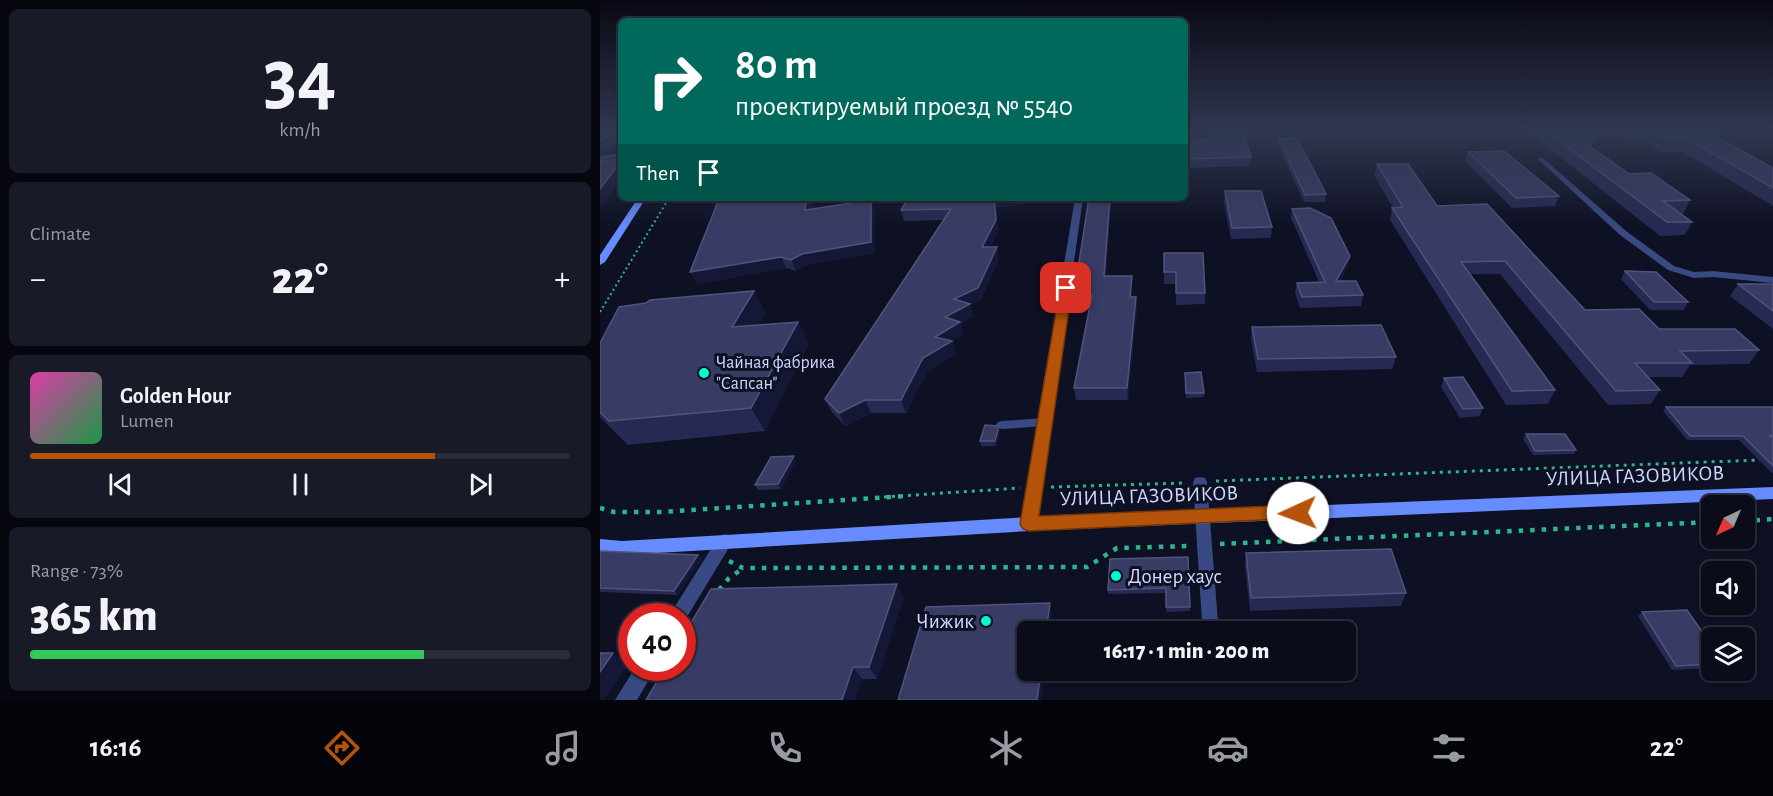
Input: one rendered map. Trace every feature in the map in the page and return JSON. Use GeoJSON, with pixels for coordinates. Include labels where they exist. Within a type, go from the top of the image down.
{"type":"FeatureCollection","features":[{"type":"Feature","properties":{"kind":"street"},"geometry":{"type":"LineString","coordinates":[[600,262],[640,201]]}},
{"type":"Feature","properties":{"kind":"street"},"geometry":{"type":"LineString","coordinates":[[1029,524],[1079,201]]}},
{"type":"Feature","properties":{"kind":"street","name":"УЛИЦА ГАЗОВИКОВ"},"geometry":{"type":"LineString","coordinates":[[600,546],[721,548],[1029,524],[1773,493]]}},
{"type":"Feature","properties":{"kind":"street"},"geometry":{"type":"LineString","coordinates":[[686,603],[721,548]]}},
{"type":"Feature","properties":{"kind":"street"},"geometry":{"type":"LineString","coordinates":[[625,700],[637,681]]}},
{"type":"Feature","properties":{"kind":"lane"},"geometry":{"type":"LineString","coordinates":[[1545,163],[1623,233],[1671,268],[1694,275],[1713,274],[1773,280]]}},
{"type":"Feature","properties":{"kind":"lane"},"geometry":{"type":"LineString","coordinates":[[1002,425],[1045,422]]}},
{"type":"Feature","properties":{"kind":"lane"},"geometry":{"type":"LineString","coordinates":[[1200,482],[1210,621]]}},
{"type":"Feature","properties":{"kind":"path"},"geometry":{"type":"LineString","coordinates":[[600,312],[667,201]]}},
{"type":"Feature","properties":{"kind":"path"},"geometry":{"type":"LineString","coordinates":[[600,300],[608,299]]}},
{"type":"Feature","properties":{"kind":"path"},"geometry":{"type":"LineString","coordinates":[[600,508],[614,512],[662,512],[1035,488],[1354,475],[1556,471],[1767,460]]}},
{"type":"Feature","properties":{"kind":"path"},"geometry":{"type":"LineString","coordinates":[[1755,520],[1773,519]]}},
{"type":"Feature","properties":{"kind":"path"},"geometry":{"type":"LineString","coordinates":[[715,597],[729,578],[743,568],[1087,567],[1117,548],[1701,522]]}},
{"type":"Feature","properties":{"kind":"path"},"geometry":{"type":"LineString","coordinates":[[721,548],[743,568]]}},
{"type":"Feature","properties":{"kind":"building"},"geometry":{"type":"Polygon","coordinates":[[[600,163],[618,163],[618,165],[600,189],[600,163]]]}},
{"type":"Feature","properties":{"kind":"building"},"geometry":{"type":"Polygon","coordinates":[[[1290,163],[1310,163],[1326,194],[1305,195],[1290,163]]]}},
{"type":"Feature","properties":{"kind":"building"},"geometry":{"type":"Polygon","coordinates":[[[1479,163],[1518,163],[1559,196],[1516,198],[1479,163]]]}},
{"type":"Feature","properties":{"kind":"building"},"geometry":{"type":"Polygon","coordinates":[[[1588,163],[1613,163],[1629,174],[1651,173],[1690,200],[1663,201],[1692,222],[1667,222],[1588,163]]]}},
{"type":"Feature","properties":{"kind":"building"},"geometry":{"type":"Polygon","coordinates":[[[1729,163],[1763,163],[1773,168],[1773,188],[1729,163]]]}},
{"type":"Feature","properties":{"kind":"building"},"geometry":{"type":"Polygon","coordinates":[[[1377,164],[1408,164],[1437,206],[1487,204],[1585,310],[1639,309],[1659,329],[1735,329],[1759,350],[1680,351],[1692,363],[1635,363],[1660,390],[1616,391],[1505,261],[1461,262],[1555,390],[1512,391],[1392,208],[1403,207],[1377,164]]]}},
{"type":"Feature","properties":{"kind":"building"},"geometry":{"type":"Polygon","coordinates":[[[1225,191],[1261,191],[1272,227],[1232,228],[1225,191]]]}},
{"type":"Feature","properties":{"kind":"building"},"geometry":{"type":"Polygon","coordinates":[[[718,201],[806,201],[805,210],[871,201],[871,242],[802,254],[791,260],[781,257],[690,272],[718,201]]]}},
{"type":"Feature","properties":{"kind":"building"},"geometry":{"type":"Polygon","coordinates":[[[906,201],[994,201],[996,220],[982,247],[997,247],[978,288],[954,299],[970,304],[945,317],[960,322],[935,337],[952,341],[923,358],[901,400],[865,400],[839,413],[825,399],[951,209],[901,210],[906,201]]]}},
{"type":"Feature","properties":{"kind":"building"},"geometry":{"type":"Polygon","coordinates":[[[1089,201],[1110,201],[1104,276],[1132,276],[1130,297],[1136,297],[1127,388],[1074,388],[1092,295],[1085,295],[1089,275],[1077,275],[1089,201]]]}},
{"type":"Feature","properties":{"kind":"building"},"geometry":{"type":"Polygon","coordinates":[[[1310,208],[1331,218],[1350,256],[1336,281],[1356,281],[1363,295],[1302,297],[1297,283],[1325,282],[1292,209],[1310,208]]]}},
{"type":"Feature","properties":{"kind":"building"},"geometry":{"type":"Polygon","coordinates":[[[1164,253],[1203,253],[1205,293],[1176,293],[1176,272],[1164,272],[1164,253]]]}},
{"type":"Feature","properties":{"kind":"building"},"geometry":{"type":"Polygon","coordinates":[[[1625,271],[1656,272],[1688,302],[1654,302],[1625,271]]]}},
{"type":"Feature","properties":{"kind":"building"},"geometry":{"type":"Polygon","coordinates":[[[1738,284],[1773,284],[1773,311],[1738,284]]]}},
{"type":"Feature","properties":{"kind":"building","name":"Чайная фабрика \"Сапсан\""},"geometry":{"type":"Polygon","coordinates":[[[754,291],[732,327],[798,322],[751,408],[609,421],[600,412],[600,343],[619,307],[646,303],[650,300],[754,291]]]}},
{"type":"Feature","properties":{"kind":"building"},"geometry":{"type":"Polygon","coordinates":[[[1381,325],[1396,357],[1258,359],[1252,327],[1381,325]]]}},
{"type":"Feature","properties":{"kind":"building"},"geometry":{"type":"Polygon","coordinates":[[[1201,372],[1204,393],[1186,393],[1185,373],[1201,372]]]}},
{"type":"Feature","properties":{"kind":"building"},"geometry":{"type":"Polygon","coordinates":[[[1463,377],[1483,408],[1463,409],[1444,378],[1463,377]]]}},
{"type":"Feature","properties":{"kind":"building"},"geometry":{"type":"Polygon","coordinates":[[[1666,407],[1773,407],[1773,436],[1770,436],[1773,439],[1773,466],[1743,436],[1690,436],[1666,407]]]}},
{"type":"Feature","properties":{"kind":"building"},"geometry":{"type":"Polygon","coordinates":[[[985,425],[999,426],[995,441],[980,441],[985,425]]]}},
{"type":"Feature","properties":{"kind":"building"},"geometry":{"type":"Polygon","coordinates":[[[1526,434],[1565,434],[1576,450],[1535,451],[1526,434]]]}},
{"type":"Feature","properties":{"kind":"building"},"geometry":{"type":"Polygon","coordinates":[[[794,456],[778,484],[755,485],[771,457],[794,456]]]}},
{"type":"Feature","properties":{"kind":"building"},"geometry":{"type":"Polygon","coordinates":[[[1391,549],[1406,593],[1251,598],[1246,553],[1391,549]]]}},
{"type":"Feature","properties":{"kind":"building"},"geometry":{"type":"Polygon","coordinates":[[[600,551],[698,555],[674,591],[600,588],[600,551]]]}},
{"type":"Feature","properties":{"kind":"building"},"geometry":{"type":"Polygon","coordinates":[[[1188,557],[1190,607],[1166,607],[1166,588],[1108,590],[1110,559],[1188,557]]]}},
{"type":"Feature","properties":{"kind":"building"},"geometry":{"type":"Polygon","coordinates":[[[897,584],[869,667],[853,667],[842,700],[646,700],[657,681],[696,681],[696,614],[711,589],[897,584]]]}},
{"type":"Feature","properties":{"kind":"building"},"geometry":{"type":"Polygon","coordinates":[[[1050,603],[1048,621],[1017,621],[1017,681],[1040,681],[1037,700],[898,700],[926,607],[1050,603]]]}},
{"type":"Feature","properties":{"kind":"building"},"geometry":{"type":"Polygon","coordinates":[[[1687,610],[1701,630],[1701,665],[1676,666],[1642,612],[1687,610]]]}},
{"type":"Feature","properties":{"kind":"building"},"geometry":{"type":"Polygon","coordinates":[[[600,653],[613,653],[600,672],[600,653]]]}},
{"type":"Feature","properties":{"kind":"place","name":"Чайная фабрика \"Сапсан\""},"geometry":{"type":"Point","coordinates":[704,373]}},
{"type":"Feature","properties":{"kind":"place","name":"Донер хаус"},"geometry":{"type":"Point","coordinates":[1116,576]}},
{"type":"Feature","properties":{"kind":"place","name":"Чижик"},"geometry":{"type":"Point","coordinates":[986,621]}},
{"type":"Feature","properties":{"kind":"route"},"geometry":{"type":"LineString","coordinates":[[1066,288],[1029,524],[1298,513]]}}]}
